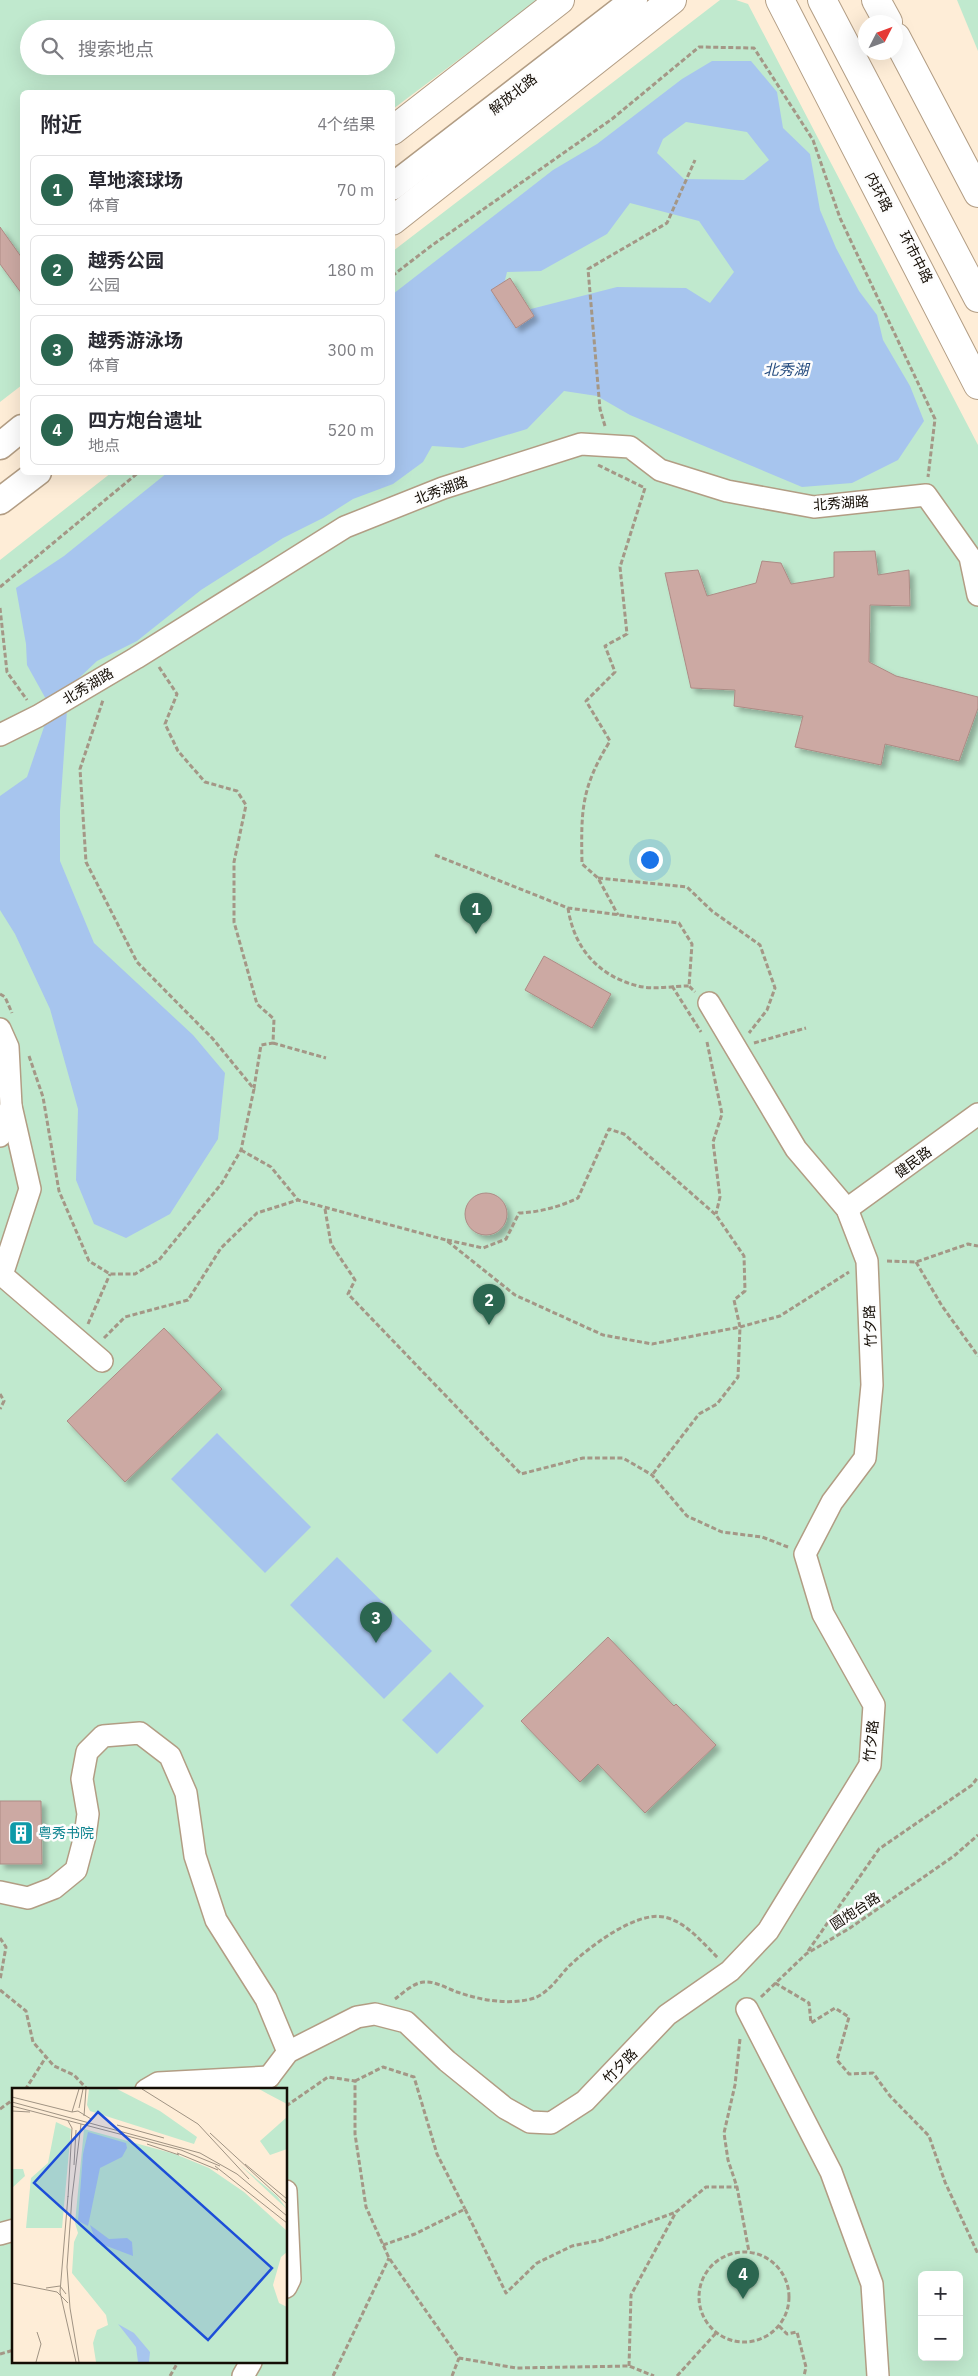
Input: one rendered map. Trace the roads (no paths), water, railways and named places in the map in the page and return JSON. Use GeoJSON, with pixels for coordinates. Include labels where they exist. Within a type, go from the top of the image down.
{"type":"FeatureCollection","features":[{"type":"Feature","properties":{"kind":"highway"},"geometry":{"type":"LineString","coordinates":[[395,129],[560,0]]}},
{"type":"Feature","properties":{"kind":"highway"},"geometry":{"type":"LineString","coordinates":[[395,219],[672,0]]}},
{"type":"Feature","properties":{"kind":"highway","name":"内环路"},"geometry":{"type":"LineString","coordinates":[[780,0],[978,385]]}},
{"type":"Feature","properties":{"kind":"highway","name":"环市中路"},"geometry":{"type":"LineString","coordinates":[[784,0],[978,380]]}},
{"type":"Feature","properties":{"kind":"highway"},"geometry":{"type":"LineString","coordinates":[[822,0],[967,251]]}},
{"type":"Feature","properties":{"kind":"highway"},"geometry":{"type":"LineString","coordinates":[[844,0],[858,27]]}},
{"type":"Feature","properties":{"kind":"highway"},"geometry":{"type":"LineString","coordinates":[[876,0],[884,15]]}},
{"type":"Feature","properties":{"kind":"highway"},"geometry":{"type":"LineString","coordinates":[[903,51],[975,190]]}},
{"type":"Feature","properties":{"kind":"highway"},"geometry":{"type":"LineString","coordinates":[[875,60],[967,251],[978,298]]}},
{"type":"Feature","properties":{"kind":"main road","name":"解放北路"},"geometry":{"type":"LineString","coordinates":[[395,164],[604,0]]}},
{"type":"Feature","properties":{"kind":"main road","name":"解放北路"},"geometry":{"type":"LineString","coordinates":[[395,186],[634,0]]}},
{"type":"Feature","properties":{"kind":"main road"},"geometry":{"type":"LineString","coordinates":[[0,446],[20,430]]}},
{"type":"Feature","properties":{"kind":"main road"},"geometry":{"type":"LineString","coordinates":[[0,501],[34,475]]}},
{"type":"Feature","properties":{"kind":"street","name":"北秀湖路"},"geometry":{"type":"LineString","coordinates":[[0,735],[38,716],[113,671],[345,527],[442,488],[582,444],[630,448],[660,470],[726,491],[814,507],[926,496],[974,555]]}},
{"type":"Feature","properties":{"kind":"street"},"geometry":{"type":"LineString","coordinates":[[974,555],[978,595]]}},
{"type":"Feature","properties":{"kind":"street","name":"竹夕路"},"geometry":{"type":"LineString","coordinates":[[288,2052],[357,2017],[375,2014],[406,2022],[447,2061],[505,2108],[530,2122],[551,2123],[585,2101],[667,2015],[730,1971],[768,1931],[870,1765],[874,1705],[822,1614],[805,1554],[832,1502],[865,1458],[872,1385],[866,1261],[847,1209],[796,1149],[709,1004]]}},
{"type":"Feature","properties":{"kind":"street"},"geometry":{"type":"LineString","coordinates":[[8,1024],[11,1106],[30,1189],[2,1275],[91,1351]]}},
{"type":"Feature","properties":{"kind":"street"},"geometry":{"type":"LineString","coordinates":[[0,1136],[11,1106]]}},
{"type":"Feature","properties":{"kind":"street","name":"健民路"},"geometry":{"type":"LineString","coordinates":[[847,1209],[978,1114]]}},
{"type":"Feature","properties":{"kind":"street"},"geometry":{"type":"LineString","coordinates":[[0,1892],[28,1898],[54,1888],[76,1870],[85,1836],[88,1814],[82,1779],[87,1752],[103,1736],[140,1733],[170,1756],[186,1793],[195,1856],[216,1920],[266,1999],[288,2052],[272,2083],[158,2083],[149,2088]]}},
{"type":"Feature","properties":{"kind":"street"},"geometry":{"type":"LineString","coordinates":[[748,2009],[831,2172],[872,2284],[878,2376]]}},
{"type":"Feature","properties":{"kind":"street"},"geometry":{"type":"LineString","coordinates":[[288,2236],[290,2279],[288,2284]]}},
{"type":"Feature","properties":{"kind":"street"},"geometry":{"type":"LineString","coordinates":[[243,2376],[250,2364]]}},
{"type":"Feature","properties":{"kind":"water","name":"北秀湖"},"geometry":{"type":"Polygon","coordinates":[[[712,61],[751,61],[777,92],[783,128],[810,154],[820,210],[836,248],[859,291],[877,315],[883,340],[910,386],[924,421],[898,460],[852,483],[802,487],[630,415],[597,396],[564,391],[527,429],[463,448],[432,446],[423,462],[393,484],[353,499],[323,518],[283,538],[201,590],[137,641],[97,661],[63,693],[47,701],[27,665],[26,644],[16,588],[64,556],[165,475],[395,475],[395,292],[553,170],[597,144],[682,79],[712,61]],[[686,122],[663,139],[657,153],[684,179],[744,180],[769,160],[747,132],[686,122]],[[630,203],[607,234],[541,271],[507,272],[504,284],[527,310],[617,287],[686,288],[710,303],[734,272],[699,221],[630,203]]]}},
{"type":"Feature","properties":{"kind":"water"},"geometry":{"type":"Polygon","coordinates":[[[67,710],[60,811],[60,861],[94,943],[193,1035],[225,1073],[218,1139],[170,1214],[126,1238],[94,1224],[76,1180],[78,1109],[50,1009],[15,934],[0,910],[0,796],[27,777],[45,724],[67,710]]]}},
{"type":"Feature","properties":{"kind":"water"},"geometry":{"type":"Polygon","coordinates":[[[217,1433],[311,1527],[265,1573],[171,1479],[217,1433]]]}},
{"type":"Feature","properties":{"kind":"water"},"geometry":{"type":"Polygon","coordinates":[[[337,1557],[432,1651],[384,1699],[290,1605],[337,1557]]]}},
{"type":"Feature","properties":{"kind":"water"},"geometry":{"type":"Polygon","coordinates":[[[450,1672],[484,1706],[437,1754],[402,1720],[450,1672]]]}},
{"type":"Feature","properties":{"kind":"place","name":"草地滚球场"},"geometry":{"type":"Point","coordinates":[476,934]}},
{"type":"Feature","properties":{"kind":"place","name":"越秀公园"},"geometry":{"type":"Point","coordinates":[489,1325]}},
{"type":"Feature","properties":{"kind":"place","name":"越秀游泳场"},"geometry":{"type":"Point","coordinates":[376,1643]}},
{"type":"Feature","properties":{"kind":"place","name":"粤秀书院"},"geometry":{"type":"Point","coordinates":[21,1833]}},
{"type":"Feature","properties":{"kind":"place","name":"四方炮台遗址"},"geometry":{"type":"Point","coordinates":[743,2299]}}]}
